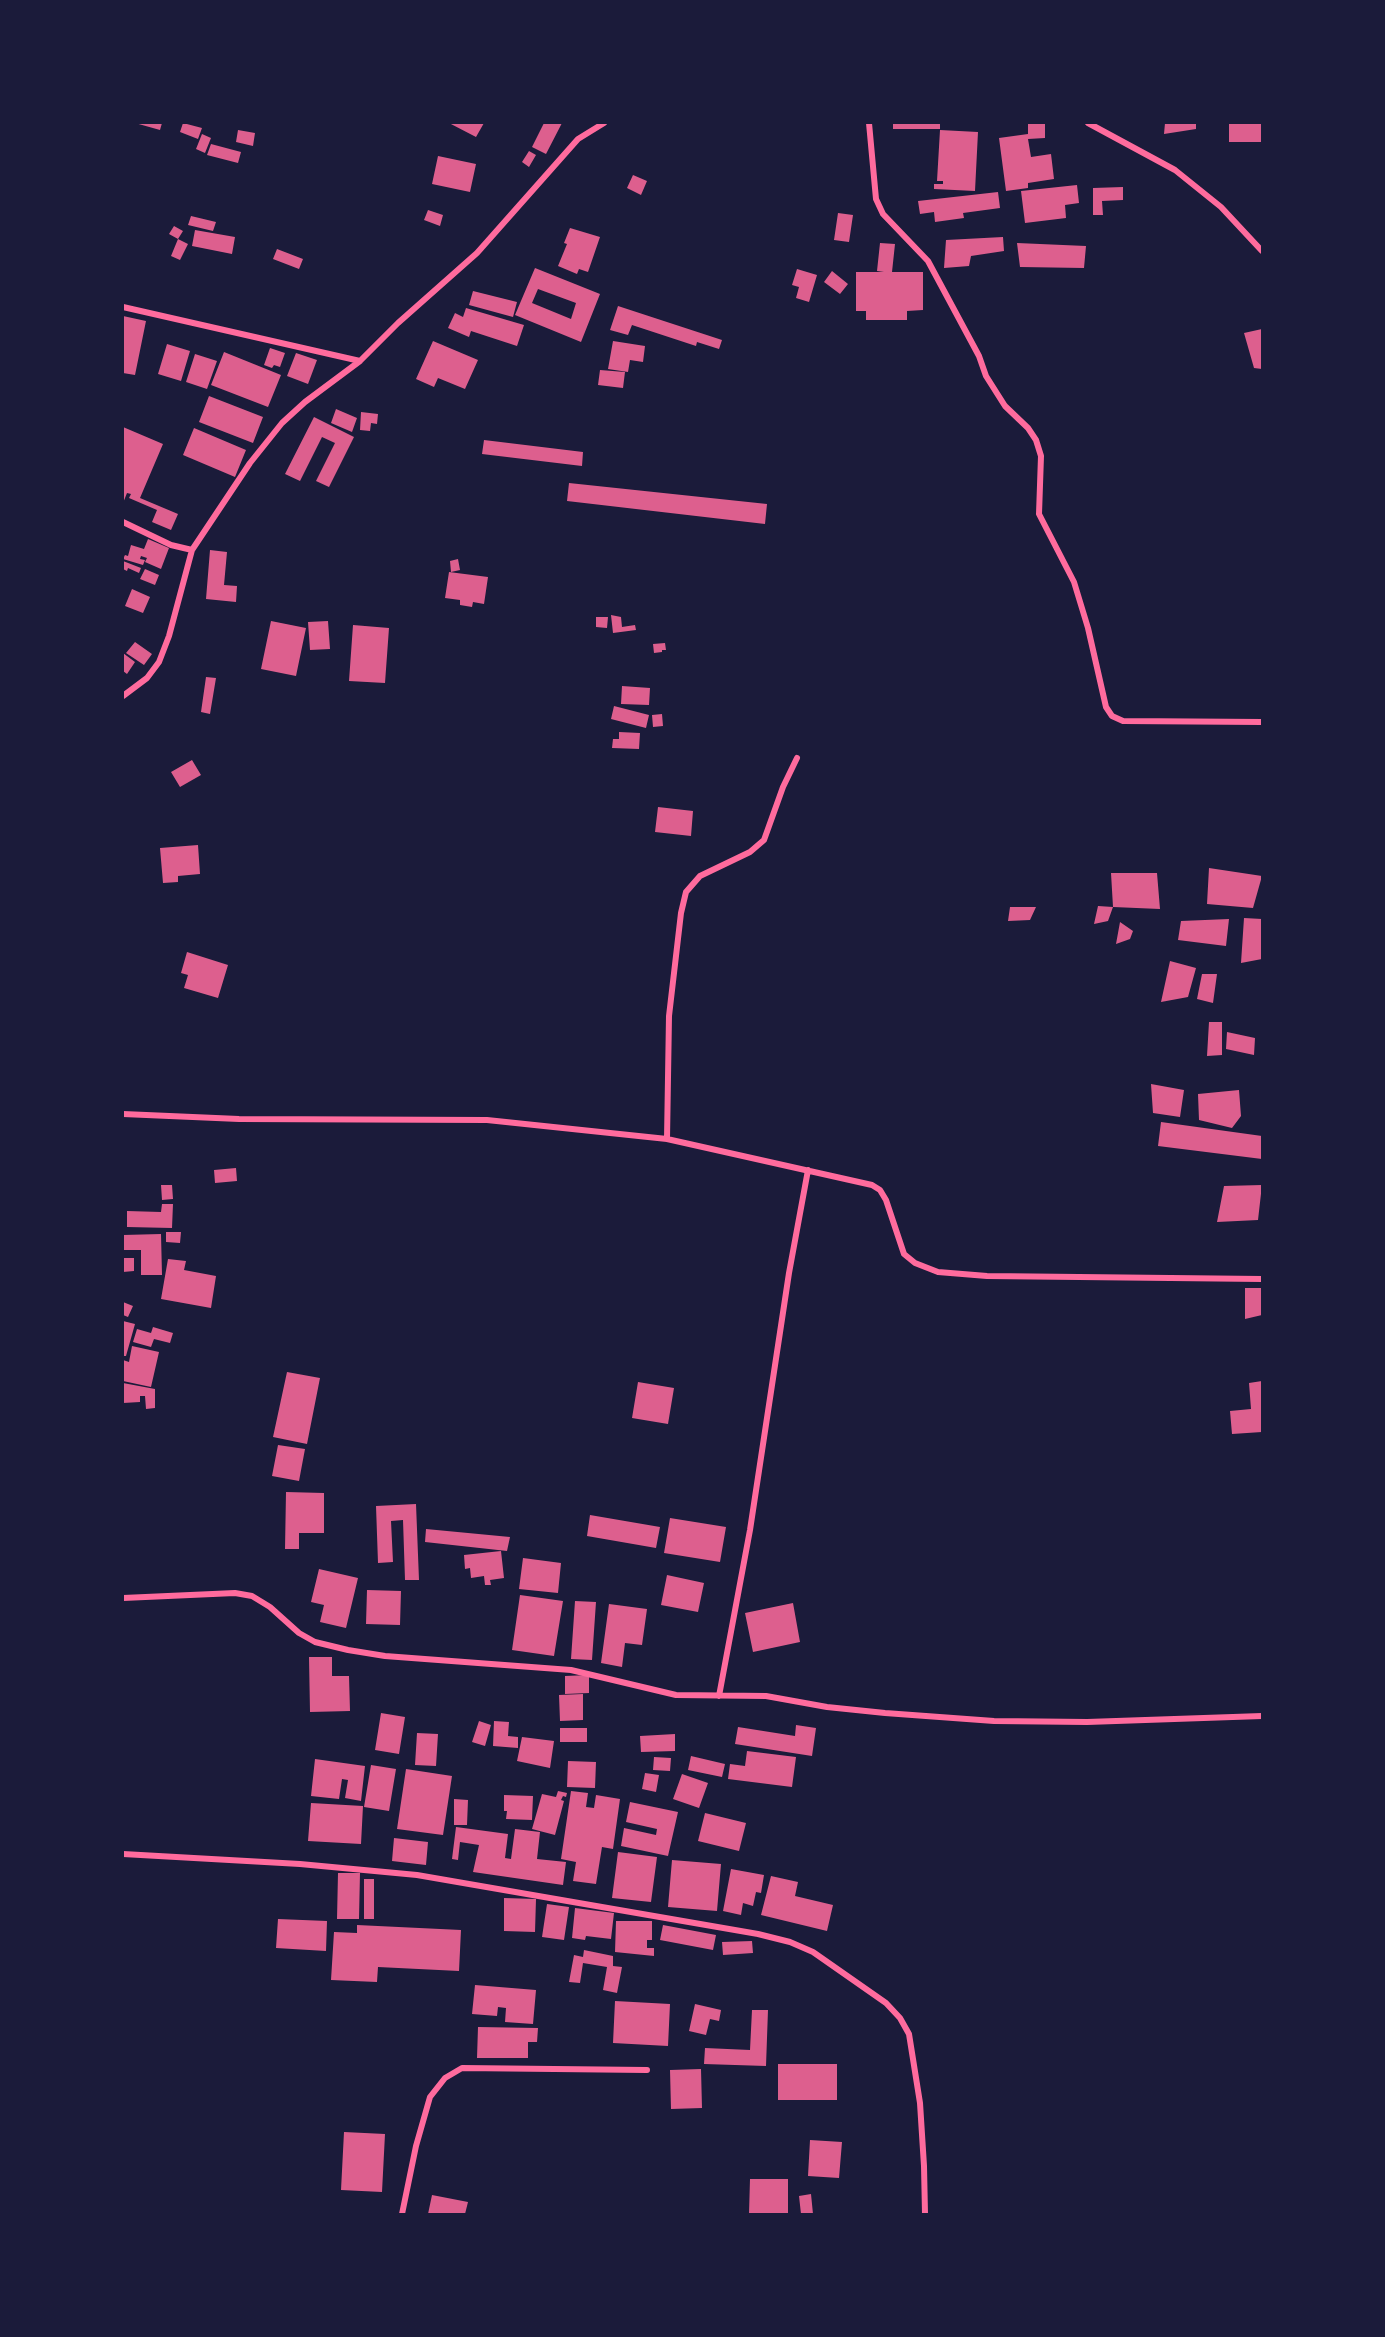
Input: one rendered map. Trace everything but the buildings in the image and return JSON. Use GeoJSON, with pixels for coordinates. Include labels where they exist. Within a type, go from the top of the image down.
{"type":"FeatureCollection","features":[{"type":"Feature","properties":{"kind":"street"},"geometry":{"type":"LineString","coordinates":[[123,696],[147,678],[159,662],[169,636],[192,550],[250,463],[282,423],[304,402],[360,361],[398,323],[477,253],[578,139],[604,123]]}},
{"type":"Feature","properties":{"kind":"street"},"geometry":{"type":"LineString","coordinates":[[869,123],[876,199],[884,214],[928,261],[979,356],[986,376],[1005,406],[1028,428],[1036,440],[1041,456],[1039,514],[1074,582],[1088,628],[1106,706],[1112,716],[1123,721],[1262,722]]}},
{"type":"Feature","properties":{"kind":"street"},"geometry":{"type":"LineString","coordinates":[[1088,123],[1175,170],[1221,207],[1262,251]]}},
{"type":"Feature","properties":{"kind":"street"},"geometry":{"type":"LineString","coordinates":[[123,307],[360,361]]}},
{"type":"Feature","properties":{"kind":"street"},"geometry":{"type":"LineString","coordinates":[[123,522],[171,545],[192,550]]}},
{"type":"Feature","properties":{"kind":"street"},"geometry":{"type":"LineString","coordinates":[[667,1139],[669,1016],[681,913],[687,892],[699,876],[750,852],[764,840],[783,787],[797,758]]}},
{"type":"Feature","properties":{"kind":"street"},"geometry":{"type":"LineString","coordinates":[[123,1114],[239,1119],[487,1120],[667,1139],[863,1182],[880,1190],[886,1200],[904,1254],[915,1263],[938,1272],[987,1276],[1262,1279]]}},
{"type":"Feature","properties":{"kind":"street"},"geometry":{"type":"LineString","coordinates":[[719,1696],[750,1530],[787,1285],[808,1170]]}},
{"type":"Feature","properties":{"kind":"street"},"geometry":{"type":"LineString","coordinates":[[123,1598],[235,1593],[252,1596],[270,1607],[299,1633],[315,1642],[348,1650],[385,1656],[571,1670],[676,1695],[766,1696],[827,1707],[994,1721],[1087,1722],[1262,1716]]}},
{"type":"Feature","properties":{"kind":"street"},"geometry":{"type":"LineString","coordinates":[[123,1854],[300,1864],[417,1875],[758,1934],[790,1942],[813,1952],[886,2003],[900,2018],[909,2034],[920,2103],[925,2214]]}},
{"type":"Feature","properties":{"kind":"street"},"geometry":{"type":"LineString","coordinates":[[402,2214],[416,2146],[430,2097],[445,2078],[462,2068],[647,2070]]}}]}
